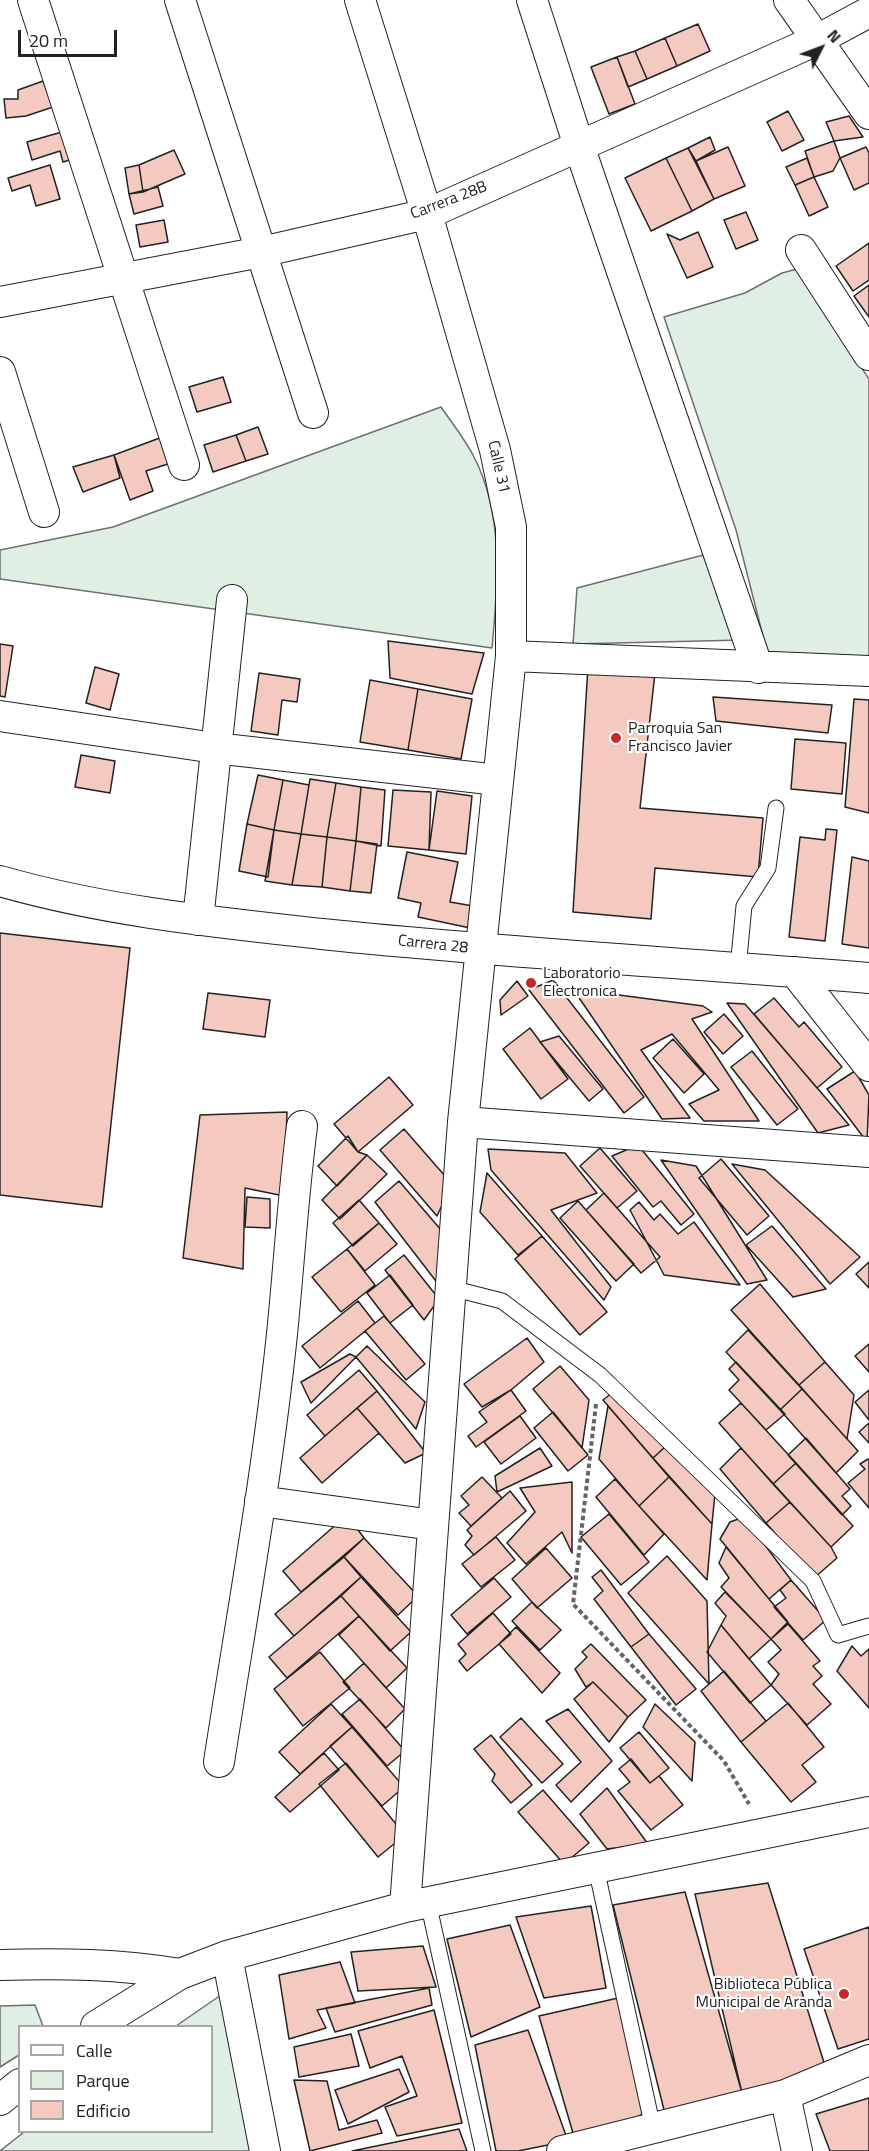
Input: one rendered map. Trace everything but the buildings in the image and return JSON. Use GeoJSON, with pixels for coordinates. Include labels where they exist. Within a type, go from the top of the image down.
{"type":"FeatureCollection","features":[{"type":"Feature","properties":{"kind":"street"},"geometry":{"type":"LineString","coordinates":[[33,0],[184,465]]}},
{"type":"Feature","properties":{"kind":"street"},"geometry":{"type":"LineString","coordinates":[[180,0],[313,413]]}},
{"type":"Feature","properties":{"kind":"street","name":"Calle 31"},"geometry":{"type":"LineString","coordinates":[[360,0],[427,214],[495,450],[511,527],[511,656],[463,1122],[433,1525],[416,1905]]}},
{"type":"Feature","properties":{"kind":"street"},"geometry":{"type":"LineString","coordinates":[[532,0],[579,146],[758,668]]}},
{"type":"Feature","properties":{"kind":"street"},"geometry":{"type":"LineString","coordinates":[[789,0],[869,114]]}},
{"type":"Feature","properties":{"kind":"street","name":"Carrera 28B"},"geometry":{"type":"LineString","coordinates":[[0,302],[261,252],[427,214],[817,40],[869,12]]}},
{"type":"Feature","properties":{"kind":"street"},"geometry":{"type":"LineString","coordinates":[[801,250],[869,355]]}},
{"type":"Feature","properties":{"kind":"street"},"geometry":{"type":"LineString","coordinates":[[0,372],[44,512]]}},
{"type":"Feature","properties":{"kind":"street"},"geometry":{"type":"LineString","coordinates":[[198,920],[232,600]]}},
{"type":"Feature","properties":{"kind":"street"},"geometry":{"type":"LineString","coordinates":[[511,656],[869,671]]}},
{"type":"Feature","properties":{"kind":"street"},"geometry":{"type":"LineString","coordinates":[[0,716],[215,748],[498,780]]}},
{"type":"Feature","properties":{"kind":"street","name":"Carrera 28"},"geometry":{"type":"LineString","coordinates":[[0,881],[30,890],[198,920],[480,950],[869,978]]}},
{"type":"Feature","properties":{"kind":"street"},"geometry":{"type":"LineString","coordinates":[[795,972],[869,1066]]}},
{"type":"Feature","properties":{"kind":"street"},"geometry":{"type":"LineString","coordinates":[[463,1122],[869,1152]]}},
{"type":"Feature","properties":{"kind":"street"},"geometry":{"type":"LineString","coordinates":[[219,1762],[261,1501],[282,1335],[290,1220],[302,1126]]}},
{"type":"Feature","properties":{"kind":"street"},"geometry":{"type":"LineString","coordinates":[[261,1501],[433,1525]]}},
{"type":"Feature","properties":{"kind":"street"},"geometry":{"type":"LineString","coordinates":[[98,2025],[180,1974],[227,1956],[416,1905],[869,1812]]}},
{"type":"Feature","properties":{"kind":"street"},"geometry":{"type":"LineString","coordinates":[[227,1956],[265,2151]]}},
{"type":"Feature","properties":{"kind":"street"},"geometry":{"type":"LineString","coordinates":[[0,1965],[77,1963],[128,1966],[180,1974]]}},
{"type":"Feature","properties":{"kind":"street"},"geometry":{"type":"LineString","coordinates":[[562,2151],[785,2095],[869,2060]]}},
{"type":"Feature","properties":{"kind":"street"},"geometry":{"type":"LineString","coordinates":[[0,2100],[18,2086]]}},
{"type":"Feature","properties":{"kind":"street"},"geometry":{"type":"LineString","coordinates":[[785,2095],[797,2151]]}},
{"type":"Feature","properties":{"kind":"lane"},"geometry":{"type":"LineString","coordinates":[[738,968],[744,906],[768,868],[777,808]]}},
{"type":"Feature","properties":{"kind":"lane"},"geometry":{"type":"LineString","coordinates":[[451,1288],[502,1301],[600,1375],[813,1581],[838,1635],[869,1626]]}},
{"type":"Feature","properties":{"kind":"lane"},"geometry":{"type":"LineString","coordinates":[[596,1868],[652,2128]]}},
{"type":"Feature","properties":{"kind":"lane"},"geometry":{"type":"LineString","coordinates":[[416,1905],[483,2151]]}},
{"type":"Feature","properties":{"kind":"path"},"geometry":{"type":"LineString","coordinates":[[600,1375],[573,1604],[724,1761],[767,1833]]}},
{"type":"Feature","properties":{"kind":"green space"},"geometry":{"type":"Polygon","coordinates":[[[797,269],[869,379],[869,660],[768,656],[736,530],[664,317],[745,293],[782,273],[797,269]]]}},
{"type":"Feature","properties":{"kind":"green space"},"geometry":{"type":"Polygon","coordinates":[[[441,407],[463,437],[474,457],[484,479],[490,502],[497,575],[492,648],[0,579],[0,550],[113,527],[441,407]]]}},
{"type":"Feature","properties":{"kind":"green space"},"geometry":{"type":"Polygon","coordinates":[[[711,553],[743,640],[573,644],[577,588],[711,553]]]}},
{"type":"Feature","properties":{"kind":"green space"},"geometry":{"type":"Polygon","coordinates":[[[234,1986],[272,2151],[0,2151],[23,2133],[213,2133],[213,2025],[177,2025],[234,1986]]]}},
{"type":"Feature","properties":{"kind":"green space"},"geometry":{"type":"Polygon","coordinates":[[[35,2005],[43,2025],[18,2025],[18,2056],[0,2067],[0,2006],[35,2005]]]}},
{"type":"Feature","properties":{"kind":"place","name":"Parroquia San Francisco Javier"},"geometry":{"type":"Point","coordinates":[616,738]}},
{"type":"Feature","properties":{"kind":"place","name":"Laboratorio Electronica"},"geometry":{"type":"Point","coordinates":[531,983]}},
{"type":"Feature","properties":{"kind":"place","name":"Biblioteca Pública Municipal de Aranda"},"geometry":{"type":"Point","coordinates":[844,1994]}}]}
